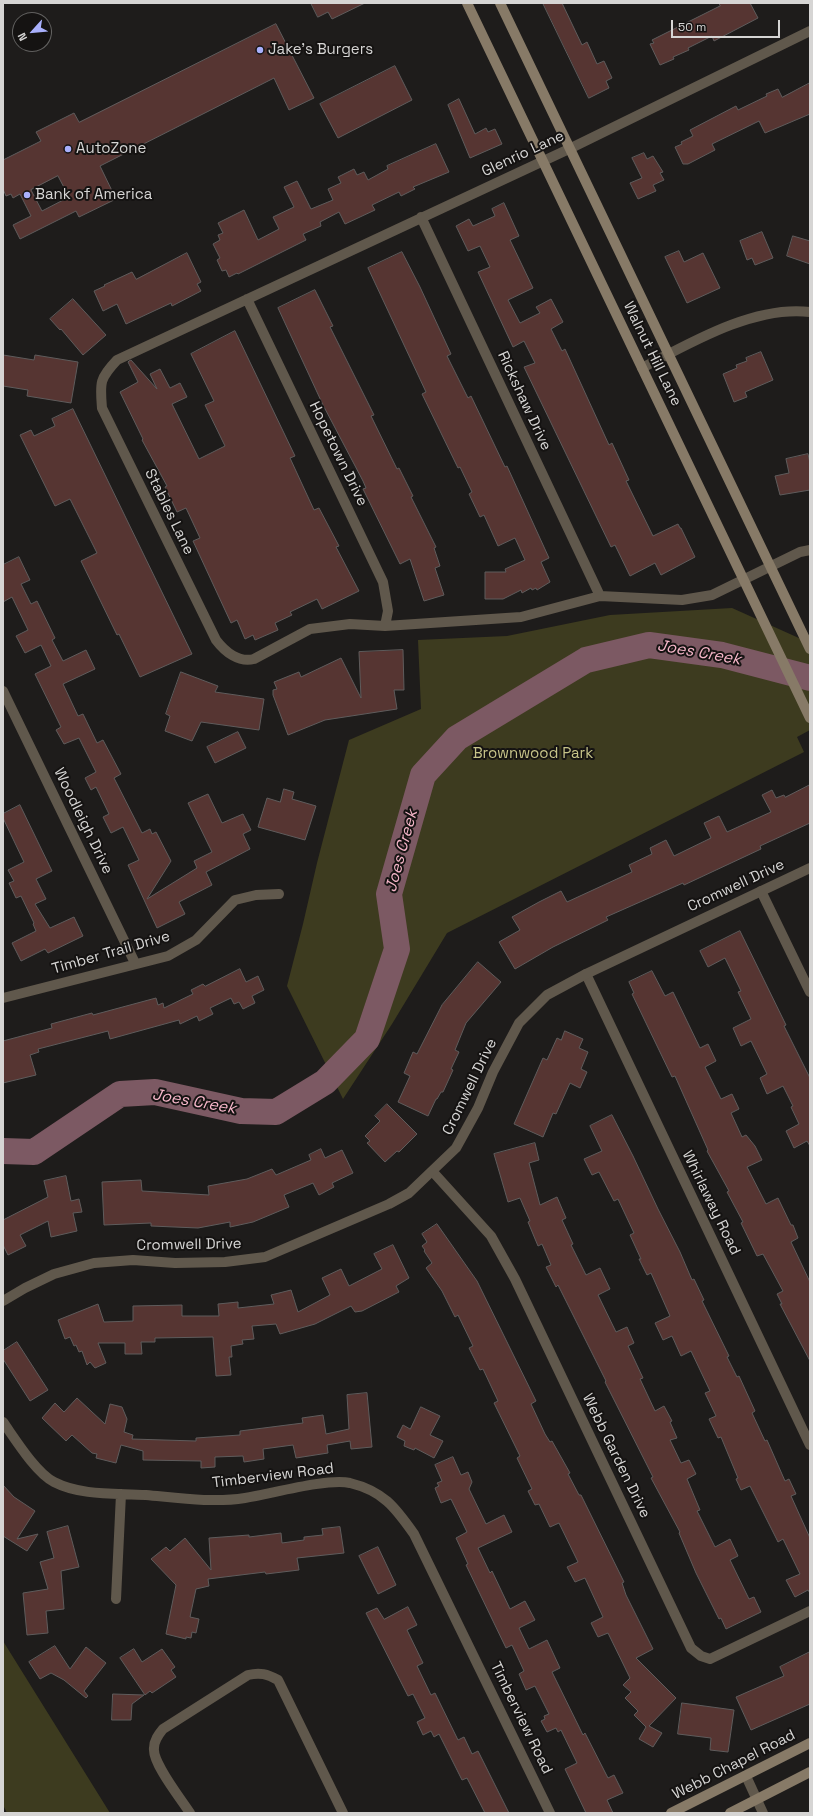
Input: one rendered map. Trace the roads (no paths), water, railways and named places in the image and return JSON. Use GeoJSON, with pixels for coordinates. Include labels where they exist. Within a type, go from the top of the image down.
{"type":"FeatureCollection","features":[{"type":"Feature","properties":{"kind":"main road","name":"Walnut Hill Lane"},"geometry":{"type":"LineString","coordinates":[[467,3],[810,718]]}},
{"type":"Feature","properties":{"kind":"main road","name":"Walnut Hill Lane"},"geometry":{"type":"LineString","coordinates":[[500,3],[810,649]]}},
{"type":"Feature","properties":{"kind":"main road","name":"Webb Chapel Road"},"geometry":{"type":"LineString","coordinates":[[671,1813],[810,1743]]}},
{"type":"Feature","properties":{"kind":"main road"},"geometry":{"type":"LineString","coordinates":[[730,1813],[810,1772]]}},
{"type":"Feature","properties":{"kind":"street","name":"Glenrio Lane"},"geometry":{"type":"LineString","coordinates":[[247,299],[569,149],[810,31]]}},
{"type":"Feature","properties":{"kind":"street","name":"Rickshaw Drive"},"geometry":{"type":"LineString","coordinates":[[421,218],[600,596]]}},
{"type":"Feature","properties":{"kind":"street","name":"Hopetown Drive"},"geometry":{"type":"LineString","coordinates":[[247,299],[383,582],[388,611],[386,626]]}},
{"type":"Feature","properties":{"kind":"street","name":"Stables Lane"},"geometry":{"type":"LineString","coordinates":[[247,299],[117,360],[106,372],[100,384],[102,408],[216,640],[222,649],[237,658],[248,660],[254,659],[284,641],[310,629],[350,624],[386,626],[521,617],[600,596],[682,600],[712,595],[800,552],[810,550]]}},
{"type":"Feature","properties":{"kind":"street"},"geometry":{"type":"LineString","coordinates":[[642,368],[728,326],[776,313],[810,312]]}},
{"type":"Feature","properties":{"kind":"street","name":"Woodleigh Drive"},"geometry":{"type":"LineString","coordinates":[[3,691],[135,964]]}},
{"type":"Feature","properties":{"kind":"street","name":"Cromwell Drive"},"geometry":{"type":"LineString","coordinates":[[3,1301],[54,1274],[94,1263],[133,1260],[175,1263],[225,1262],[265,1257],[389,1204],[409,1193],[433,1172],[456,1148],[478,1108],[493,1072],[519,1023],[547,995],[586,974],[810,868]]}},
{"type":"Feature","properties":{"kind":"street"},"geometry":{"type":"LineString","coordinates":[[761,891],[810,992]]}},
{"type":"Feature","properties":{"kind":"street","name":"Timber Trail Drive"},"geometry":{"type":"LineString","coordinates":[[3,998],[168,956],[196,940],[235,900],[256,895],[279,894]]}},
{"type":"Feature","properties":{"kind":"street","name":"Whirlaway Road"},"geometry":{"type":"LineString","coordinates":[[586,974],[810,1445]]}},
{"type":"Feature","properties":{"kind":"street","name":"Webb Garden Drive"},"geometry":{"type":"LineString","coordinates":[[433,1172],[495,1242],[692,1648],[701,1656],[710,1659],[810,1611]]}},
{"type":"Feature","properties":{"kind":"street","name":"Timberview Road"},"geometry":{"type":"LineString","coordinates":[[3,1422],[36,1466],[53,1482],[79,1491],[207,1500],[244,1498],[323,1484],[348,1483],[369,1489],[387,1500],[397,1510],[414,1534],[550,1813]]}},
{"type":"Feature","properties":{"kind":"street"},"geometry":{"type":"LineString","coordinates":[[116,1599],[121,1494]]}},
{"type":"Feature","properties":{"kind":"street"},"geometry":{"type":"LineString","coordinates":[[190,1813],[155,1760],[154,1748],[157,1736],[163,1729],[248,1675],[256,1673],[265,1673],[278,1680],[343,1813]]}},
{"type":"Feature","properties":{"kind":"street"},"geometry":{"type":"LineString","coordinates":[[746,1776],[763,1813]]}},
{"type":"Feature","properties":{"kind":"waterway","name":"Joes Creek"},"geometry":{"type":"LineString","coordinates":[[3,1151],[34,1152],[120,1094],[155,1092],[241,1111],[276,1112],[325,1082],[367,1039],[397,949],[389,894],[423,775],[457,738],[586,660],[649,645],[722,655],[810,678]]}},
{"type":"Feature","properties":{"kind":"place","name":"Jake's Burgers"},"geometry":{"type":"Point","coordinates":[260,50]}},
{"type":"Feature","properties":{"kind":"place","name":"AutoZone"},"geometry":{"type":"Point","coordinates":[68,149]}},
{"type":"Feature","properties":{"kind":"place","name":"Bank of America"},"geometry":{"type":"Point","coordinates":[27,195]}},
{"type":"Feature","properties":{"kind":"park label","name":"Brownwood Park"},"geometry":{"type":"Point","coordinates":[533,754]}}]}
